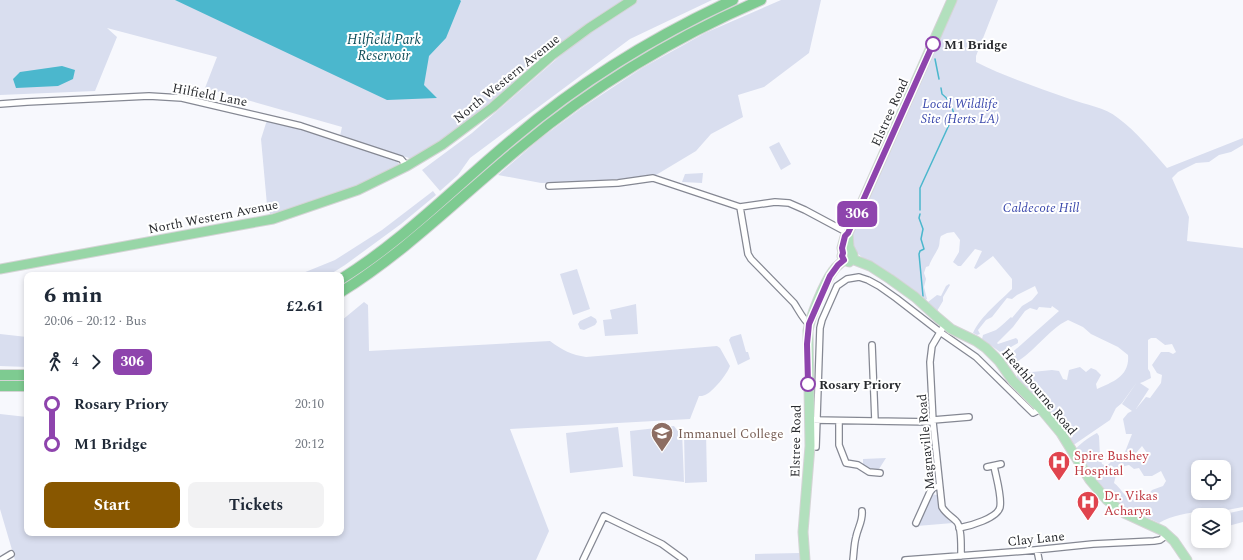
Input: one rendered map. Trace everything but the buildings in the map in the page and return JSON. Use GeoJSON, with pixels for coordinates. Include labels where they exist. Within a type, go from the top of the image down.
{"type":"FeatureCollection","features":[{"type":"Feature","properties":{"kind":"highway","name":"North Western Avenue"},"geometry":{"type":"LineString","coordinates":[[0,269],[273,219],[358,190],[407,166],[442,145],[494,107],[551,56],[589,28],[632,0]]}},
{"type":"Feature","properties":{"kind":"highway"},"geometry":{"type":"LineString","coordinates":[[344,277],[401,235],[514,138],[575,91],[651,42],[733,0]]}},
{"type":"Feature","properties":{"kind":"highway"},"geometry":{"type":"LineString","coordinates":[[344,290],[370,273],[408,244],[521,146],[586,97],[626,70],[676,41],[727,15],[761,0]]}},
{"type":"Feature","properties":{"kind":"highway"},"geometry":{"type":"LineString","coordinates":[[0,375],[24,375]]}},
{"type":"Feature","properties":{"kind":"highway"},"geometry":{"type":"LineString","coordinates":[[0,386],[24,386]]}},
{"type":"Feature","properties":{"kind":"main road","name":"Elstree Road"},"geometry":{"type":"LineString","coordinates":[[848,233],[952,0]]}},
{"type":"Feature","properties":{"kind":"main road"},"geometry":{"type":"LineString","coordinates":[[848,233],[848,256]]}},
{"type":"Feature","properties":{"kind":"main road","name":"Elstree Road"},"geometry":{"type":"LineString","coordinates":[[805,560],[803,532],[813,420],[807,362],[809,324],[830,276],[838,265],[848,256]]}},
{"type":"Feature","properties":{"kind":"main road","name":"Heathbourne Road"},"geometry":{"type":"LineString","coordinates":[[848,256],[870,266],[890,279],[915,297],[946,324],[986,348],[999,361],[1014,381],[1042,409],[1061,433],[1090,480],[1107,500],[1124,513],[1153,526],[1167,535],[1180,548],[1187,560]]}},
{"type":"Feature","properties":{"kind":"street","name":"Hilfield Lane"},"geometry":{"type":"LineString","coordinates":[[0,104],[150,96],[182,98],[301,126],[401,159],[407,166]]}},
{"type":"Feature","properties":{"kind":"street"},"geometry":{"type":"LineString","coordinates":[[549,186],[618,183],[653,178],[740,207],[775,202],[789,204],[805,210],[848,233]]}},
{"type":"Feature","properties":{"kind":"street"},"geometry":{"type":"LineString","coordinates":[[740,207],[747,250],[751,258],[794,303],[806,322],[809,324]]}},
{"type":"Feature","properties":{"kind":"street"},"geometry":{"type":"LineString","coordinates":[[816,447],[813,420],[820,328],[834,292],[842,282],[853,278],[859,277],[868,280],[896,298],[976,358],[1033,413],[1042,409]]}},
{"type":"Feature","properties":{"kind":"street","name":"Magnaville Road"},"geometry":{"type":"LineString","coordinates":[[946,324],[934,340],[930,352],[933,421],[939,486],[944,511],[957,522],[959,528]]}},
{"type":"Feature","properties":{"kind":"street"},"geometry":{"type":"LineString","coordinates":[[872,345],[874,421]]}},
{"type":"Feature","properties":{"kind":"street"},"geometry":{"type":"LineString","coordinates":[[813,420],[933,421],[969,417]]}},
{"type":"Feature","properties":{"kind":"street"},"geometry":{"type":"LineString","coordinates":[[840,421],[839,445],[846,463],[858,465],[869,472],[880,473]]}},
{"type":"Feature","properties":{"kind":"street"},"geometry":{"type":"LineString","coordinates":[[987,467],[1002,464]]}},
{"type":"Feature","properties":{"kind":"street"},"geometry":{"type":"LineString","coordinates":[[961,556],[959,528],[982,521],[995,514],[999,509],[1000,500],[994,466]]}},
{"type":"Feature","properties":{"kind":"street"},"geometry":{"type":"LineString","coordinates":[[916,522],[930,492],[933,488],[939,486]]}},
{"type":"Feature","properties":{"kind":"street"},"geometry":{"type":"LineString","coordinates":[[853,560],[856,536],[862,520],[862,511]]}},
{"type":"Feature","properties":{"kind":"street"},"geometry":{"type":"LineString","coordinates":[[583,560],[604,516],[662,544],[684,560]]}},
{"type":"Feature","properties":{"kind":"street","name":"Clay Lane"},"geometry":{"type":"LineString","coordinates":[[907,560],[1038,550],[1093,544],[1160,540],[1167,535]]}},
{"type":"Feature","properties":{"kind":"street"},"geometry":{"type":"LineString","coordinates":[[1038,550],[1039,560]]}},
{"type":"Feature","properties":{"kind":"street"},"geometry":{"type":"LineString","coordinates":[[996,553],[996,560]]}},
{"type":"Feature","properties":{"kind":"street"},"geometry":{"type":"LineString","coordinates":[[1,560],[11,554]]}},
{"type":"Feature","properties":{"kind":"green space"},"geometry":{"type":"Polygon","coordinates":[[[0,0],[624,0],[556,46],[469,123],[414,158],[409,158],[340,136],[342,127],[205,88],[217,57],[107,28],[117,37],[95,91],[0,95],[0,0]]]}},
{"type":"Feature","properties":{"kind":"green space"},"geometry":{"type":"Polygon","coordinates":[[[638,0],[712,0],[630,39],[470,158],[458,175],[440,191],[422,170],[472,133],[583,36],[638,0]]]}},
{"type":"Feature","properties":{"kind":"green space"},"geometry":{"type":"Polygon","coordinates":[[[781,0],[821,0],[809,53],[764,87],[738,95],[743,117],[711,134],[696,151],[656,175],[633,178],[571,183],[541,183],[498,175],[541,138],[583,107],[642,68],[705,33],[781,0]]]}},
{"type":"Feature","properties":{"kind":"green space"},"geometry":{"type":"Polygon","coordinates":[[[954,0],[998,0],[976,56],[976,62],[1022,82],[1113,114],[1138,135],[1167,168],[1243,138],[1243,145],[1231,152],[1219,155],[1209,162],[1196,163],[1178,172],[1172,178],[1189,217],[1187,241],[1243,248],[1243,507],[1231,509],[1231,508],[1191,508],[1191,513],[1175,516],[1159,523],[1138,513],[1134,515],[1107,498],[1074,451],[1084,441],[1097,433],[1099,436],[1100,457],[1102,464],[1106,466],[1110,463],[1117,452],[1124,454],[1130,462],[1141,460],[1147,453],[1142,446],[1136,453],[1129,454],[1125,452],[1132,434],[1126,434],[1123,419],[1132,411],[1122,404],[1137,382],[1122,403],[1116,408],[1110,420],[1075,444],[1071,444],[1041,401],[1016,378],[1019,372],[1052,370],[1059,371],[1063,379],[1067,380],[1069,370],[1080,367],[1086,372],[1091,368],[1096,370],[1101,375],[1096,384],[1097,389],[1114,381],[1123,373],[1128,362],[1128,355],[1118,347],[1091,334],[1083,327],[1068,320],[1060,324],[1026,355],[1012,364],[1006,358],[1059,311],[1052,306],[1051,308],[1039,307],[1037,310],[1030,308],[1025,311],[1013,327],[997,343],[998,344],[1016,338],[1018,343],[1000,352],[982,339],[983,335],[994,331],[1011,317],[1012,318],[1022,306],[1032,300],[1038,293],[1035,286],[1012,299],[1007,298],[992,317],[986,320],[978,330],[980,334],[977,335],[973,333],[980,321],[1012,289],[1012,279],[993,256],[976,269],[974,268],[982,251],[975,249],[961,266],[958,266],[953,262],[959,252],[960,240],[954,232],[941,236],[938,248],[924,273],[926,279],[924,287],[927,299],[924,301],[907,285],[871,264],[859,255],[851,240],[851,233],[954,0]],[[1151,338],[1148,340],[1148,369],[1151,378],[1140,383],[1149,389],[1136,409],[1146,397],[1150,398],[1161,383],[1162,375],[1157,373],[1152,365],[1161,352],[1169,352],[1173,354],[1176,352],[1172,344],[1165,345],[1156,338],[1151,338]],[[1129,465],[1121,467],[1116,475],[1114,483],[1127,497],[1132,500],[1138,497],[1147,496],[1152,490],[1163,486],[1166,481],[1161,471],[1152,476],[1144,476],[1139,468],[1134,469],[1129,465]]]}},
{"type":"Feature","properties":{"kind":"green space"},"geometry":{"type":"Polygon","coordinates":[[[267,120],[301,128],[397,161],[399,164],[398,166],[340,194],[292,209],[270,214],[267,205],[261,139],[267,120]]]}},
{"type":"Feature","properties":{"kind":"green space"},"geometry":{"type":"Polygon","coordinates":[[[779,142],[791,164],[781,170],[769,147],[779,142]]]}},
{"type":"Feature","properties":{"kind":"green space"},"geometry":{"type":"Polygon","coordinates":[[[703,173],[702,183],[682,182],[685,174],[703,173]]]}},
{"type":"Feature","properties":{"kind":"green space"},"geometry":{"type":"Polygon","coordinates":[[[433,191],[436,195],[401,224],[334,272],[305,272],[335,260],[382,230],[433,191]]]}},
{"type":"Feature","properties":{"kind":"green space"},"geometry":{"type":"Polygon","coordinates":[[[577,269],[590,309],[573,315],[560,274],[577,269]]]}},
{"type":"Feature","properties":{"kind":"green space"},"geometry":{"type":"Polygon","coordinates":[[[949,284],[950,285],[943,297],[943,301],[937,311],[932,308],[928,302],[937,295],[941,296],[946,286],[949,284]]]}},
{"type":"Feature","properties":{"kind":"green space"},"geometry":{"type":"Polygon","coordinates":[[[364,302],[368,305],[369,351],[550,341],[567,352],[586,357],[717,346],[720,348],[730,366],[716,387],[705,395],[699,396],[690,419],[510,429],[549,531],[536,560],[15,560],[0,509],[0,414],[24,417],[24,536],[344,536],[344,319],[364,302]]]}},
{"type":"Feature","properties":{"kind":"green space"},"geometry":{"type":"Polygon","coordinates":[[[636,304],[638,334],[605,336],[603,320],[612,319],[610,310],[636,304]]]}},
{"type":"Feature","properties":{"kind":"green space"},"geometry":{"type":"Polygon","coordinates":[[[591,316],[596,319],[597,322],[595,325],[584,330],[580,329],[578,324],[580,321],[591,316]]]}},
{"type":"Feature","properties":{"kind":"green space"},"geometry":{"type":"Polygon","coordinates":[[[0,334],[24,337],[24,367],[0,366],[0,334]]]}},
{"type":"Feature","properties":{"kind":"green space"},"geometry":{"type":"Polygon","coordinates":[[[741,334],[746,352],[748,352],[750,359],[738,365],[729,340],[731,337],[741,334]]]}},
{"type":"Feature","properties":{"kind":"green space"},"geometry":{"type":"Polygon","coordinates":[[[674,426],[677,430],[682,431],[684,482],[633,476],[630,431],[674,426]]]}},
{"type":"Feature","properties":{"kind":"green space"},"geometry":{"type":"Polygon","coordinates":[[[618,427],[623,467],[570,473],[566,433],[618,427]]]}},
{"type":"Feature","properties":{"kind":"green space"},"geometry":{"type":"Polygon","coordinates":[[[706,431],[707,482],[685,483],[684,432],[706,431]]]}},
{"type":"Feature","properties":{"kind":"green space"},"geometry":{"type":"Polygon","coordinates":[[[886,458],[879,469],[875,472],[863,466],[863,459],[886,458]]]}},
{"type":"Feature","properties":{"kind":"green space"},"geometry":{"type":"Polygon","coordinates":[[[931,494],[937,495],[941,511],[953,523],[917,526],[931,494]]]}},
{"type":"Feature","properties":{"kind":"green space"},"geometry":{"type":"Polygon","coordinates":[[[1243,510],[1243,522],[1231,525],[1231,513],[1243,510]]]}},
{"type":"Feature","properties":{"kind":"green space"},"geometry":{"type":"Polygon","coordinates":[[[800,553],[800,560],[755,560],[755,554],[800,553]]]}},
{"type":"Feature","properties":{"kind":"water","name":"Hilfield Park Reservoir"},"geometry":{"type":"Polygon","coordinates":[[[175,0],[461,1],[446,38],[429,56],[424,85],[437,98],[387,100],[175,0]]]}},
{"type":"Feature","properties":{"kind":"water"},"geometry":{"type":"Polygon","coordinates":[[[62,66],[75,70],[73,79],[58,86],[16,88],[13,79],[20,72],[62,66]]]}},
{"type":"Feature","properties":{"kind":"waterway"},"geometry":{"type":"LineString","coordinates":[[935,59],[939,79]]}},
{"type":"Feature","properties":{"kind":"waterway"},"geometry":{"type":"LineString","coordinates":[[920,210],[920,188],[954,114],[950,103],[942,94],[941,88]]}},
{"type":"Feature","properties":{"kind":"waterway"},"geometry":{"type":"LineString","coordinates":[[920,214],[919,218],[923,229],[921,239],[924,249],[920,251],[919,254],[923,296]]}},
{"type":"Feature","properties":{"kind":"bus line","name":"306"},"geometry":{"type":"LineString","coordinates":[[808,384],[807,356],[809,324],[830,276],[838,265],[844,260],[842,256],[842,248],[845,236],[857,214],[933,44]]}},
{"type":"Feature","properties":{"kind":"place","name":"M1 Bridge"},"geometry":{"type":"Point","coordinates":[933,44]}},
{"type":"Feature","properties":{"kind":"place","name":"Rosary Priory"},"geometry":{"type":"Point","coordinates":[808,384]}},
{"type":"Feature","properties":{"kind":"place","name":"Immanuel College"},"geometry":{"type":"Point","coordinates":[662,452]}},
{"type":"Feature","properties":{"kind":"place","name":"Spire Bushey Hospital"},"geometry":{"type":"Point","coordinates":[1059,482]}},
{"type":"Feature","properties":{"kind":"place","name":"Dr. Vikas Acharya"},"geometry":{"type":"Point","coordinates":[1088,522]}},
{"type":"Feature","properties":{"kind":"park label","name":"Local Wildlife Site (Herts LA)"},"geometry":{"type":"Point","coordinates":[960,110]}},
{"type":"Feature","properties":{"kind":"park label","name":"Caldecote Hill"},"geometry":{"type":"Point","coordinates":[1041,207]}}]}
